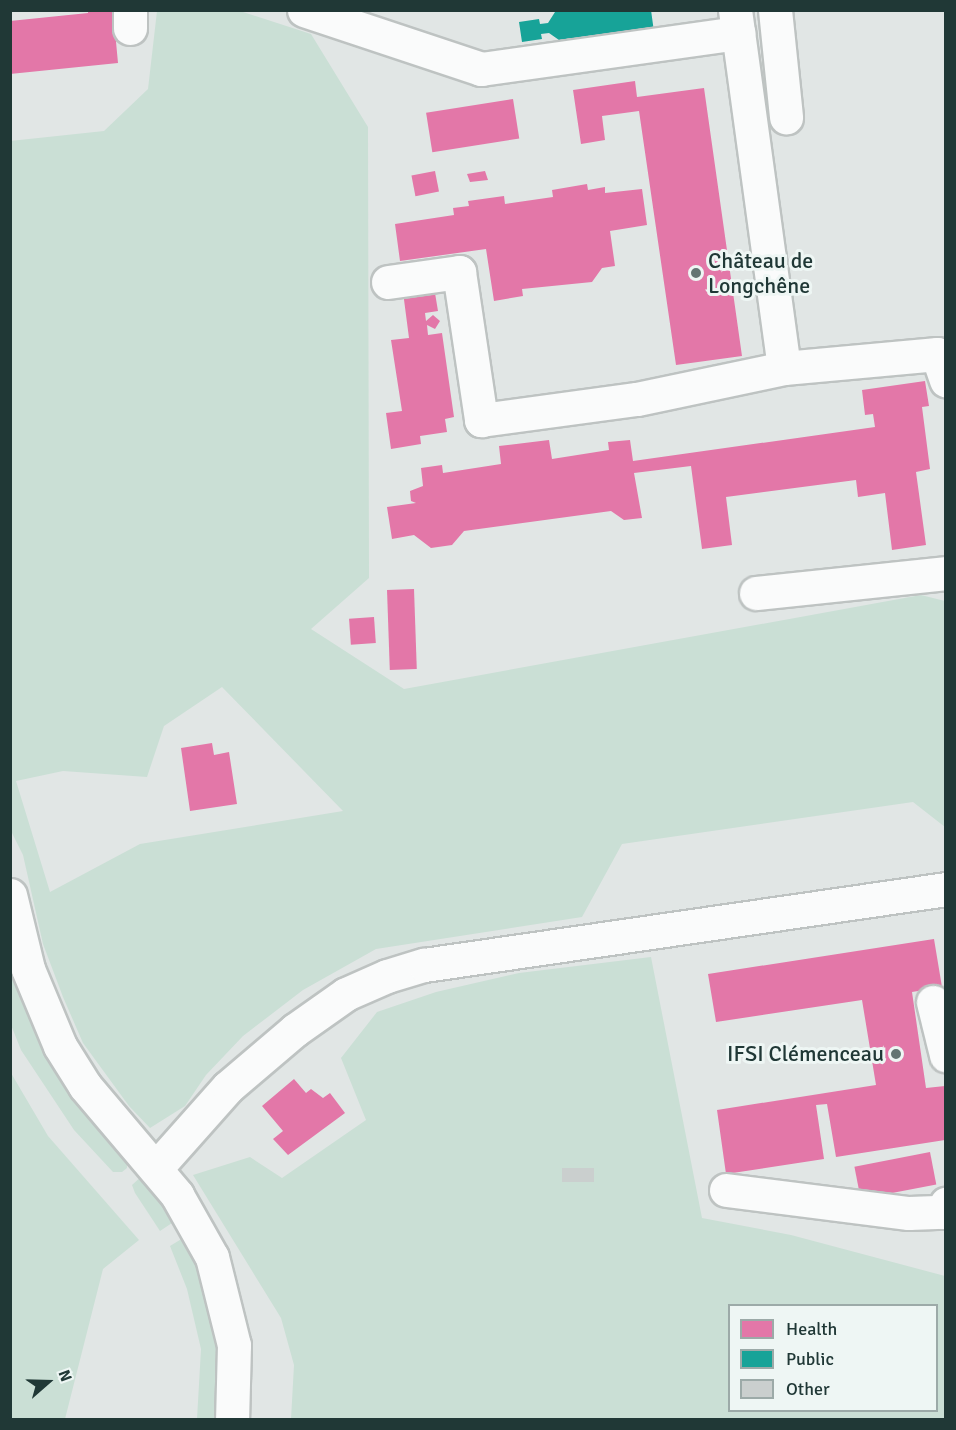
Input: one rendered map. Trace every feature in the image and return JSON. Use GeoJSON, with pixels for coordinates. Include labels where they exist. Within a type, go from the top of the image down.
{"type":"FeatureCollection","features":[{"type":"Feature","properties":{"kind":"lane"},"geometry":{"type":"LineString","coordinates":[[304,10],[481,69],[736,22],[784,368]]}},
{"type":"Feature","properties":{"kind":"lane"},"geometry":{"type":"LineString","coordinates":[[775,10],[786,117]]}},
{"type":"Feature","properties":{"kind":"lane"},"geometry":{"type":"LineString","coordinates":[[388,282],[459,272],[482,420],[637,399],[784,368],[943,362]]}},
{"type":"Feature","properties":{"kind":"lane"},"geometry":{"type":"LineString","coordinates":[[756,593],[945,573]]}},
{"type":"Feature","properties":{"kind":"lane"},"geometry":{"type":"LineString","coordinates":[[156,1168],[228,1087],[295,1030],[345,994],[387,976],[424,965],[945,889]]}},
{"type":"Feature","properties":{"kind":"lane"},"geometry":{"type":"LineString","coordinates":[[10,895],[28,969],[60,1046],[85,1086],[156,1168],[193,1219],[212,1257],[234,1345],[232,1419]]}},
{"type":"Feature","properties":{"kind":"lane"},"geometry":{"type":"LineString","coordinates":[[933,1002],[945,1055]]}},
{"type":"Feature","properties":{"kind":"lane"},"geometry":{"type":"LineString","coordinates":[[726,1190],[863,1209],[945,1209]]}},
{"type":"Feature","properties":{"kind":"green space"},"geometry":{"type":"Polygon","coordinates":[[[157,11],[240,11],[311,34],[368,127],[369,578],[311,629],[404,689],[921,595],[945,601],[945,827],[913,802],[622,844],[582,917],[376,949],[303,990],[243,1036],[206,1075],[185,1106],[150,1128],[129,1106],[83,1043],[43,944],[23,855],[11,831],[10,141],[104,131],[148,89],[157,11]],[[222,687],[164,726],[147,777],[63,771],[16,781],[50,892],[140,844],[343,811],[222,687]]]}},
{"type":"Feature","properties":{"kind":"green space"},"geometry":{"type":"Polygon","coordinates":[[[651,957],[702,1218],[791,1235],[945,1276],[945,1419],[291,1419],[294,1365],[281,1318],[193,1175],[250,1157],[282,1178],[366,1120],[341,1058],[377,1012],[436,992],[519,973],[651,957]]]}},
{"type":"Feature","properties":{"kind":"green space"},"geometry":{"type":"Polygon","coordinates":[[[10,961],[40,1042],[77,1103],[127,1158],[127,1168],[122,1172],[113,1172],[74,1130],[21,1050],[11,1025],[10,961]]]}},
{"type":"Feature","properties":{"kind":"green space"},"geometry":{"type":"Polygon","coordinates":[[[11,1073],[48,1136],[139,1240],[103,1269],[65,1419],[11,1419],[11,1073]]]}},
{"type":"Feature","properties":{"kind":"green space"},"geometry":{"type":"Polygon","coordinates":[[[143,1175],[178,1219],[160,1231],[132,1185],[143,1175]]]}},
{"type":"Feature","properties":{"kind":"green space"},"geometry":{"type":"Polygon","coordinates":[[[188,1235],[214,1315],[221,1369],[217,1419],[197,1419],[201,1349],[187,1289],[170,1246],[188,1235]]]}},
{"type":"Feature","properties":{"kind":"building: Health"},"geometry":{"type":"Polygon","coordinates":[[[88,10],[113,10],[118,63],[10,74],[10,21],[88,13],[88,10]]]}},
{"type":"Feature","properties":{"kind":"building: Health"},"geometry":{"type":"Polygon","coordinates":[[[635,81],[637,97],[704,88],[742,356],[676,365],[639,111],[602,116],[605,140],[581,144],[573,90],[635,81]]]}},
{"type":"Feature","properties":{"kind":"building: Health"},"geometry":{"type":"Polygon","coordinates":[[[513,99],[519,139],[432,152],[426,113],[513,99]]]}},
{"type":"Feature","properties":{"kind":"building: Health"},"geometry":{"type":"Polygon","coordinates":[[[435,171],[439,192],[415,196],[411,176],[435,171]]]}},
{"type":"Feature","properties":{"kind":"building: Health"},"geometry":{"type":"Polygon","coordinates":[[[485,171],[488,180],[470,182],[467,174],[485,171]]]}},
{"type":"Feature","properties":{"kind":"building: Health"},"geometry":{"type":"Polygon","coordinates":[[[587,184],[588,190],[605,187],[605,193],[642,189],[647,225],[610,231],[615,266],[602,268],[592,282],[522,289],[523,296],[494,301],[486,249],[400,261],[395,224],[454,215],[453,208],[469,206],[468,201],[504,196],[505,204],[553,197],[552,190],[587,184]]]}},
{"type":"Feature","properties":{"kind":"building: Health"},"geometry":{"type":"Polygon","coordinates":[[[434,287],[438,311],[425,313],[426,321],[433,315],[440,321],[435,329],[427,325],[428,335],[442,333],[454,417],[445,419],[447,432],[420,436],[421,444],[391,449],[386,413],[402,411],[391,340],[409,338],[403,292],[434,287]]]}},
{"type":"Feature","properties":{"kind":"building: Health"},"geometry":{"type":"Polygon","coordinates":[[[925,381],[929,406],[922,407],[930,469],[916,472],[926,545],[892,550],[885,493],[858,497],[856,480],[726,497],[732,545],[702,549],[691,466],[634,473],[642,518],[624,520],[611,511],[464,531],[452,545],[431,548],[414,535],[392,539],[387,507],[416,503],[411,501],[410,491],[423,486],[421,468],[442,465],[443,473],[501,464],[499,446],[549,440],[552,459],[609,450],[608,442],[630,440],[633,461],[875,427],[873,414],[865,415],[862,390],[925,381]]]}},
{"type":"Feature","properties":{"kind":"building: Health"},"geometry":{"type":"Polygon","coordinates":[[[414,589],[417,669],[390,670],[387,590],[414,589]]]}},
{"type":"Feature","properties":{"kind":"building: Health"},"geometry":{"type":"Polygon","coordinates":[[[374,617],[376,643],[351,645],[349,619],[374,617]]]}},
{"type":"Feature","properties":{"kind":"building: Health"},"geometry":{"type":"Polygon","coordinates":[[[212,743],[214,755],[229,752],[237,804],[190,811],[181,748],[212,743]]]}},
{"type":"Feature","properties":{"kind":"building: Health","name":"IFSI Clémenceau"},"geometry":{"type":"Polygon","coordinates":[[[934,939],[942,987],[912,992],[926,1088],[945,1086],[945,1140],[836,1157],[827,1104],[816,1105],[824,1159],[726,1174],[717,1110],[876,1085],[862,1000],[716,1022],[708,974],[934,939]]]}},
{"type":"Feature","properties":{"kind":"building: Health"},"geometry":{"type":"Polygon","coordinates":[[[294,1079],[306,1093],[311,1089],[323,1098],[330,1093],[345,1113],[288,1155],[273,1139],[283,1131],[262,1106],[294,1079]]]}},
{"type":"Feature","properties":{"kind":"building: Health"},"geometry":{"type":"Polygon","coordinates":[[[930,1152],[936,1184],[861,1199],[854,1167],[930,1152]]]}},
{"type":"Feature","properties":{"kind":"building: Public"},"geometry":{"type":"Polygon","coordinates":[[[651,10],[654,32],[572,43],[572,38],[559,40],[549,33],[541,34],[542,39],[522,42],[519,22],[539,19],[540,24],[548,23],[555,12],[651,10]]]}},
{"type":"Feature","properties":{"kind":"building: Other"},"geometry":{"type":"Polygon","coordinates":[[[562,1168],[594,1168],[594,1182],[562,1182],[562,1168]]]}},
{"type":"Feature","properties":{"kind":"place","name":"Château de Longchêne"},"geometry":{"type":"Point","coordinates":[696,273]}},
{"type":"Feature","properties":{"kind":"place","name":"IFSI Clémenceau"},"geometry":{"type":"Point","coordinates":[896,1054]}}]}
